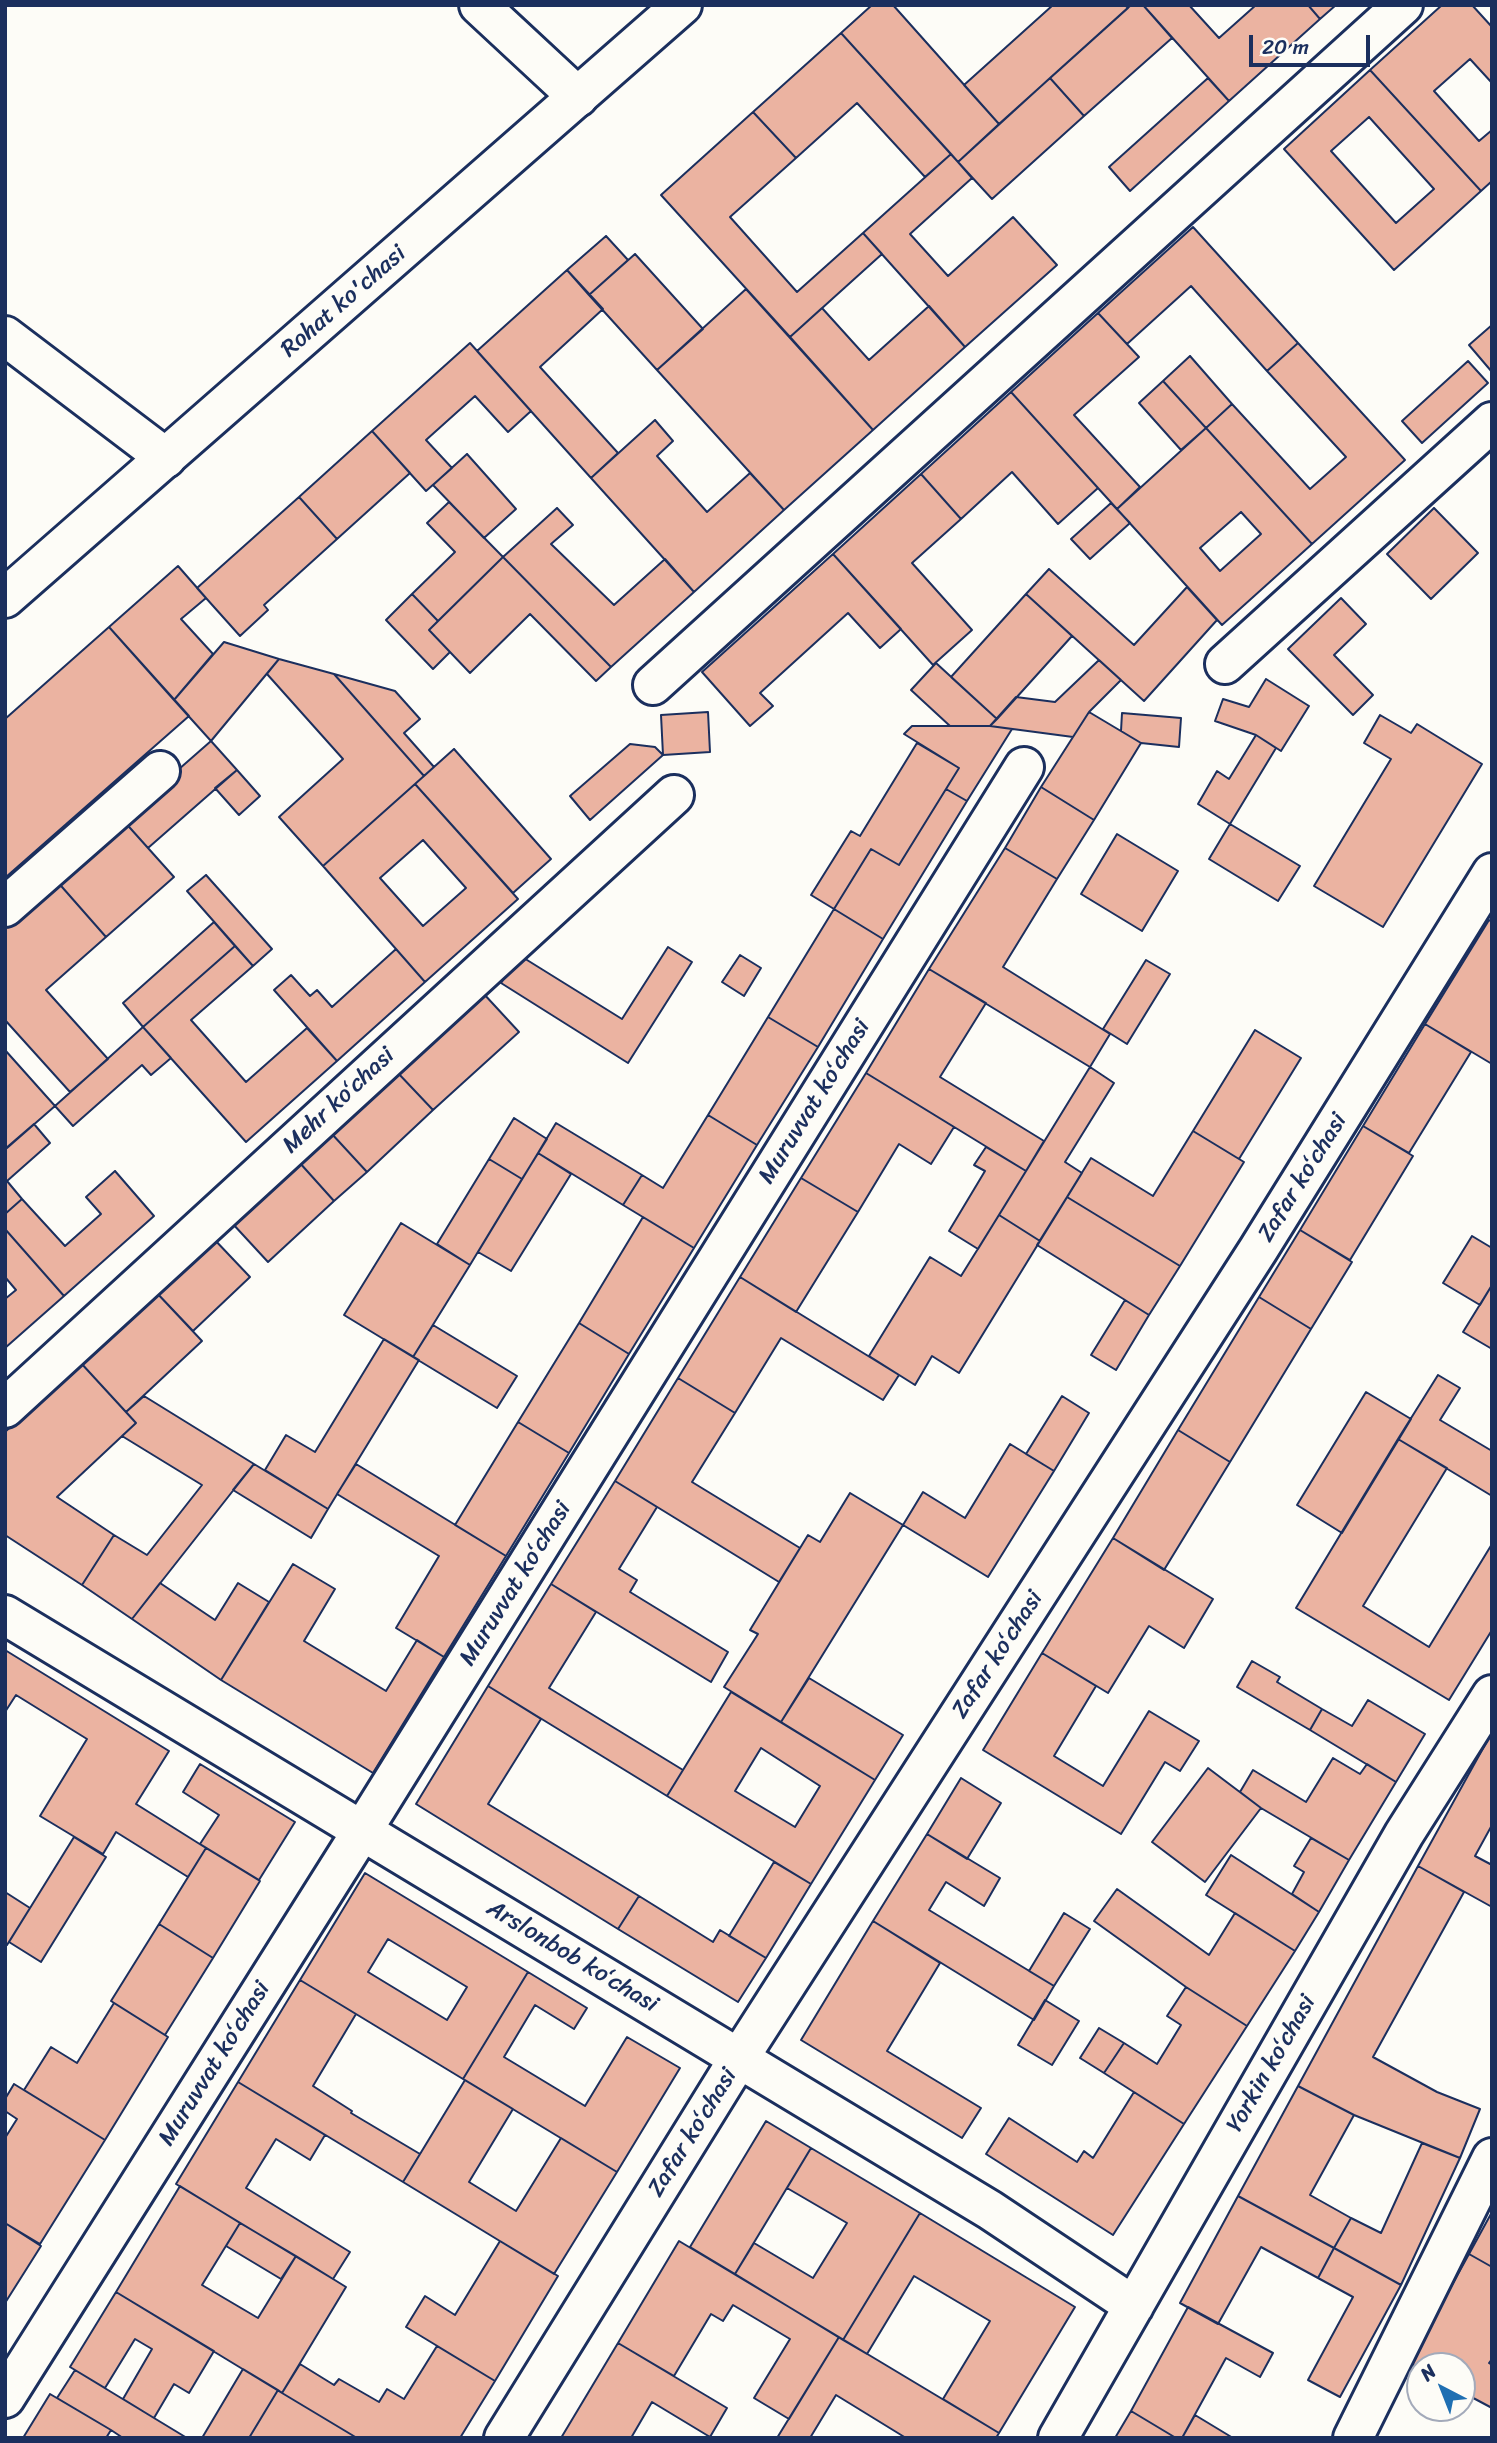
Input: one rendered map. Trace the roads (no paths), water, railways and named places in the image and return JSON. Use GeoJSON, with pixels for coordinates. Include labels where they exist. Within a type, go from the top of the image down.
{"type":"FeatureCollection","features":[{"type":"Feature","properties":{"kind":"street"},"geometry":{"type":"LineString","coordinates":[[479,5],[578,97]]}},
{"type":"Feature","properties":{"kind":"street","name":"Rohat ko'chasi"},"geometry":{"type":"LineString","coordinates":[[5,598],[682,5]]}},
{"type":"Feature","properties":{"kind":"street"},"geometry":{"type":"LineString","coordinates":[[653,685],[1403,5]]}},
{"type":"Feature","properties":{"kind":"street"},"geometry":{"type":"LineString","coordinates":[[5,336],[166,458]]}},
{"type":"Feature","properties":{"kind":"street"},"geometry":{"type":"LineString","coordinates":[[1225,664],[1492,422]]}},
{"type":"Feature","properties":{"kind":"street","name":"Muruvvat koʻchasi"},"geometry":{"type":"LineString","coordinates":[[5,2398],[1024,767]]}},
{"type":"Feature","properties":{"kind":"street"},"geometry":{"type":"LineString","coordinates":[[5,907],[160,771]]}},
{"type":"Feature","properties":{"kind":"street","name":"Mehr koʻchasi"},"geometry":{"type":"LineString","coordinates":[[5,1408],[674,795]]}},
{"type":"Feature","properties":{"kind":"street","name":"Zafar koʻchasi"},"geometry":{"type":"LineString","coordinates":[[504,2438],[739,2058],[1258,1250],[1492,873]]}},
{"type":"Feature","properties":{"kind":"street","name":"Arslonbob koʻchasi"},"geometry":{"type":"LineString","coordinates":[[5,1615],[990,2210],[1134,2306]]}},
{"type":"Feature","properties":{"kind":"street","name":"Yorkin koʻchasi"},"geometry":{"type":"LineString","coordinates":[[1058,2438],[1404,1834],[1492,1695]]}},
{"type":"Feature","properties":{"kind":"street"},"geometry":{"type":"LineString","coordinates":[[1353,2438],[1492,2158]]}}]}
